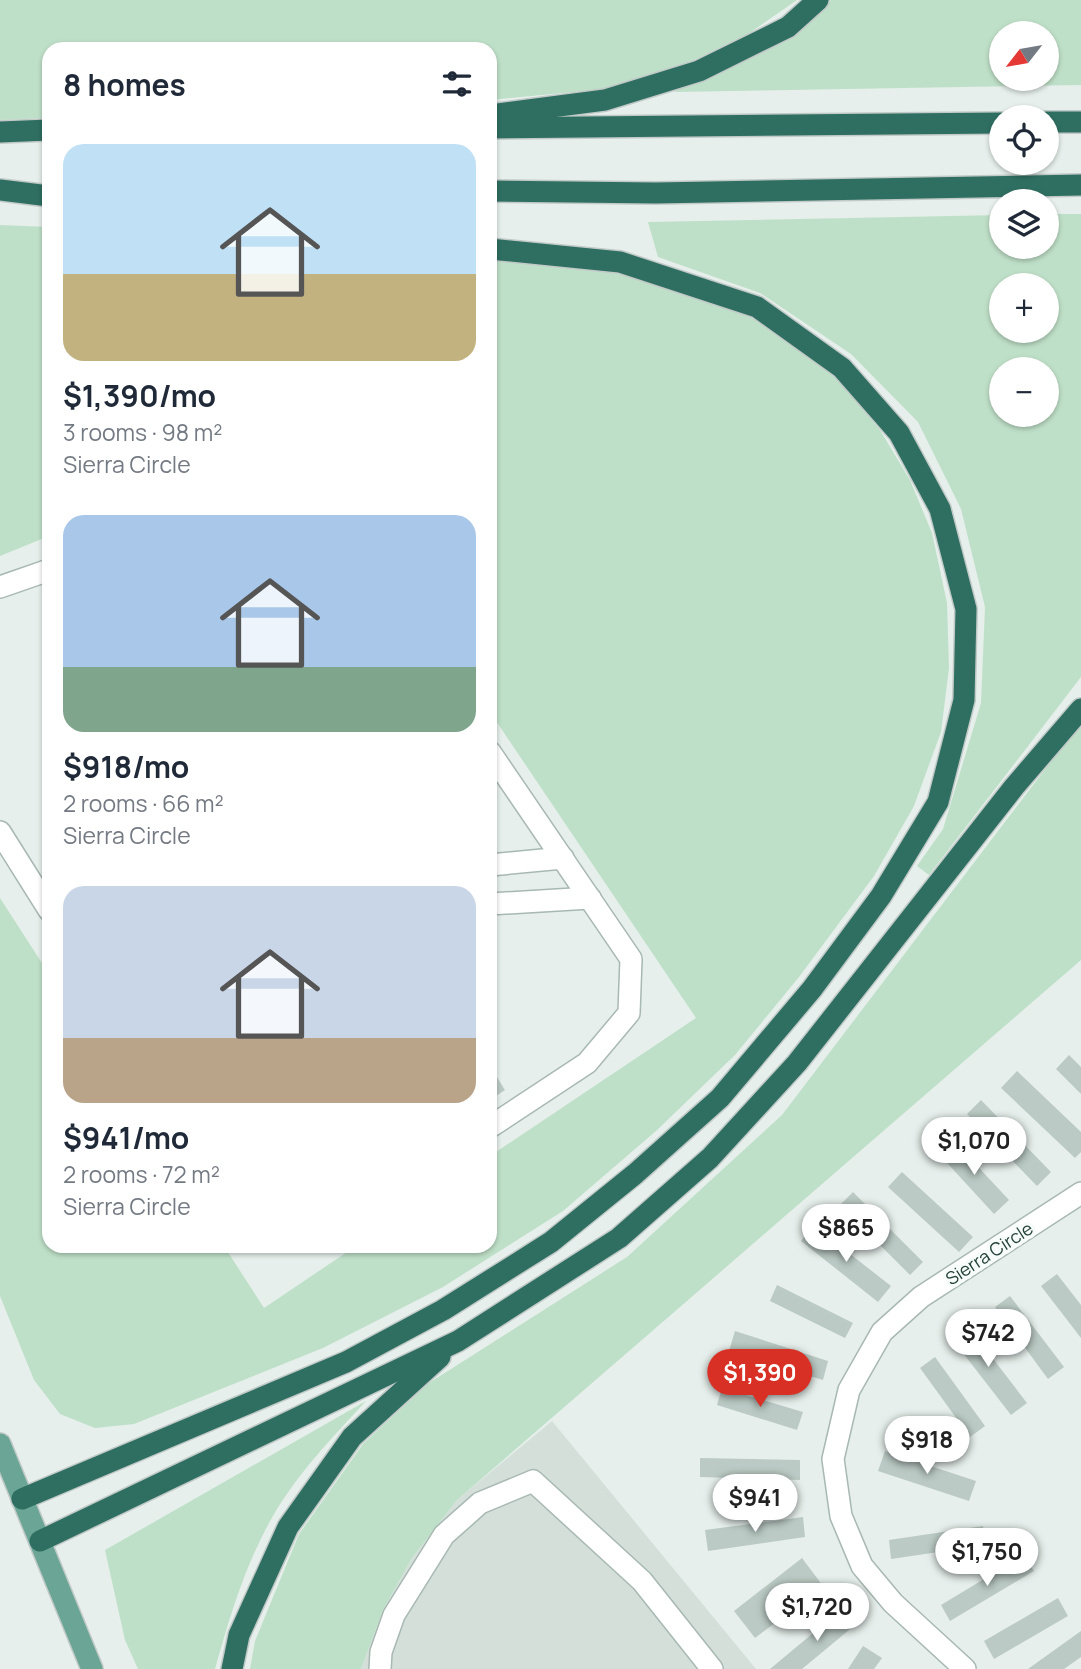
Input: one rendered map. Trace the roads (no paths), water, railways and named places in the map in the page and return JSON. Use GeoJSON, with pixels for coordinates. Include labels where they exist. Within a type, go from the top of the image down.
{"type":"FeatureCollection","features":[{"type":"Feature","properties":{"kind":"highway"},"geometry":{"type":"LineString","coordinates":[[497,114],[605,100],[699,71],[788,27],[818,0]]}},
{"type":"Feature","properties":{"kind":"highway"},"geometry":{"type":"LineString","coordinates":[[1059,122],[1081,122]]}},
{"type":"Feature","properties":{"kind":"highway"},"geometry":{"type":"LineString","coordinates":[[497,128],[989,123]]}},
{"type":"Feature","properties":{"kind":"highway"},"geometry":{"type":"LineString","coordinates":[[0,132],[42,131]]}},
{"type":"Feature","properties":{"kind":"highway"},"geometry":{"type":"LineString","coordinates":[[0,187],[42,185]]}},
{"type":"Feature","properties":{"kind":"highway"},"geometry":{"type":"LineString","coordinates":[[497,191],[656,193],[1081,185]]}},
{"type":"Feature","properties":{"kind":"highway"},"geometry":{"type":"LineString","coordinates":[[0,187],[42,195]]}},
{"type":"Feature","properties":{"kind":"highway"},"geometry":{"type":"LineString","coordinates":[[22,1499],[346,1362],[443,1310],[551,1242],[635,1174],[720,1098],[812,989],[881,896],[938,802],[964,700],[966,609],[940,509],[899,433],[842,368],[757,307],[620,262],[497,249]]}},
{"type":"Feature","properties":{"kind":"highway"},"geometry":{"type":"LineString","coordinates":[[40,1541],[457,1341],[619,1238],[710,1158],[797,1063],[1014,787],[1081,709]]}},
{"type":"Feature","properties":{"kind":"highway"},"geometry":{"type":"LineString","coordinates":[[232,1669],[239,1635],[288,1527],[352,1437],[457,1341]]}},
{"type":"Feature","properties":{"kind":"main road"},"geometry":{"type":"LineString","coordinates":[[0,1444],[92,1669]]}},
{"type":"Feature","properties":{"kind":"street"},"geometry":{"type":"LineString","coordinates":[[0,587],[42,572]]}},
{"type":"Feature","properties":{"kind":"street"},"geometry":{"type":"LineString","coordinates":[[497,762],[631,959],[629,1013],[587,1063],[497,1122]]}},
{"type":"Feature","properties":{"kind":"street"},"geometry":{"type":"LineString","coordinates":[[0,832],[42,898]]}},
{"type":"Feature","properties":{"kind":"street"},"geometry":{"type":"LineString","coordinates":[[497,863],[562,858]]}},
{"type":"Feature","properties":{"kind":"street"},"geometry":{"type":"LineString","coordinates":[[497,904],[590,898]]}},
{"type":"Feature","properties":{"kind":"street","name":"Sierra Circle"},"geometry":{"type":"LineString","coordinates":[[965,1669],[893,1603],[862,1566],[841,1516],[833,1459],[849,1390],[882,1332],[921,1297],[1081,1193]]}},
{"type":"Feature","properties":{"kind":"street"},"geometry":{"type":"LineString","coordinates":[[380,1669],[381,1652],[394,1615],[444,1535],[480,1503],[533,1481],[642,1581],[712,1669]]}}]}
